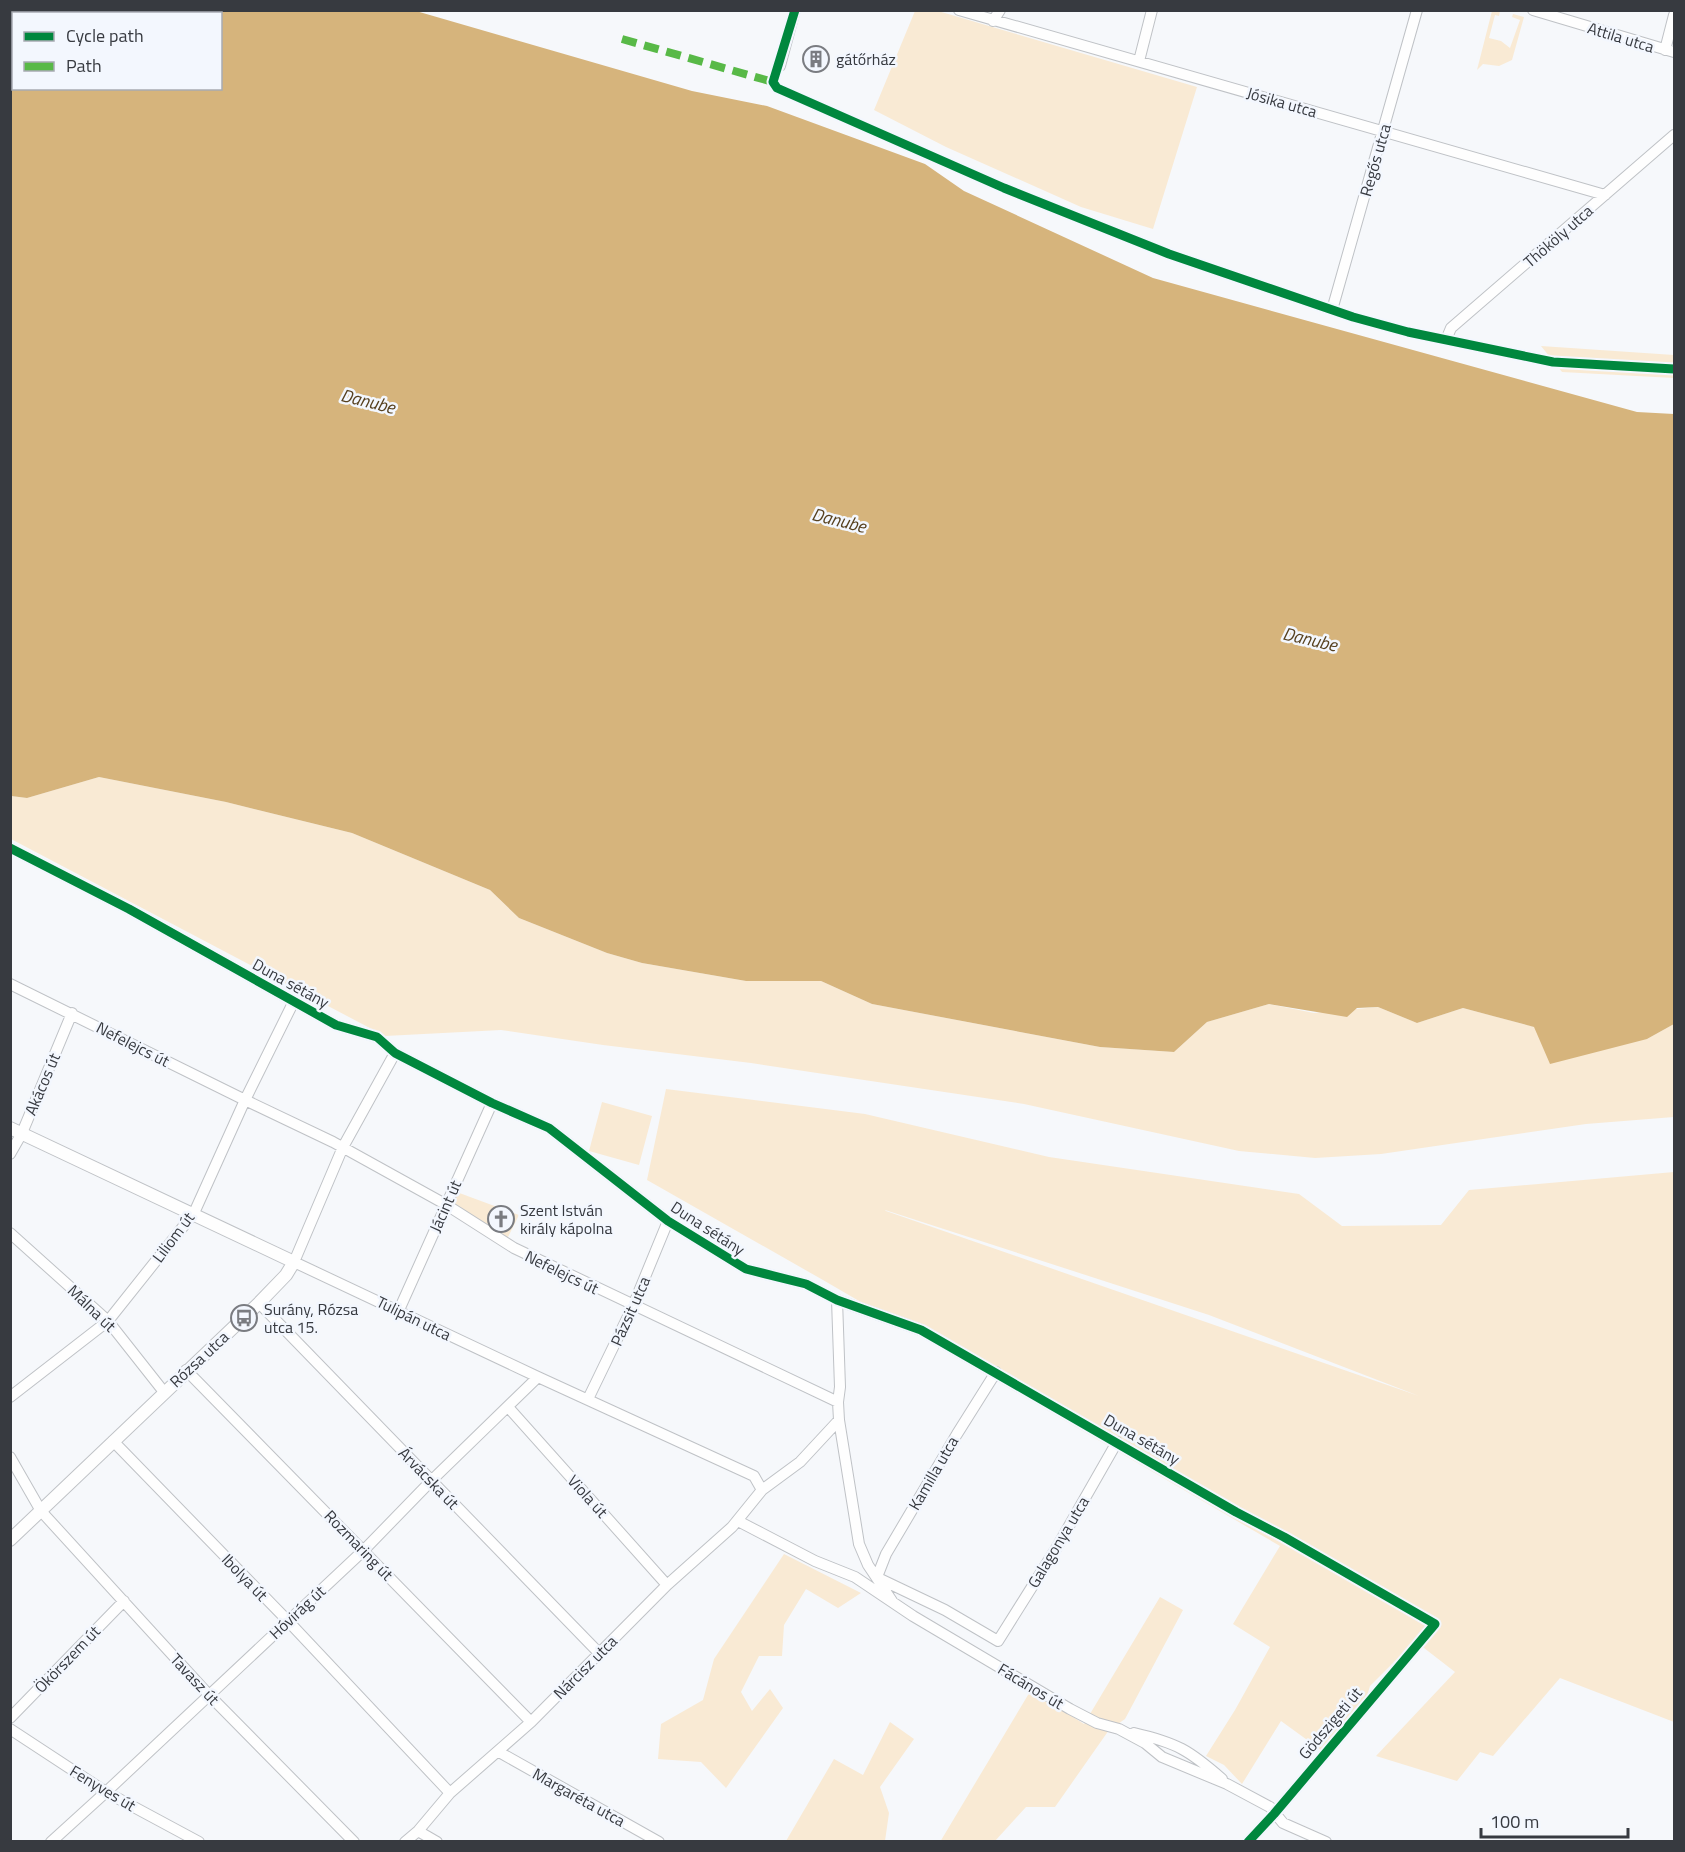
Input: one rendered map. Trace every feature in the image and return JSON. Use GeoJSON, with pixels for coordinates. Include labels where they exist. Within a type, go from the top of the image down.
{"type":"FeatureCollection","features":[{"type":"Feature","properties":{"kind":"street"},"geometry":{"type":"LineString","coordinates":[[780,66],[795,10]]}},
{"type":"Feature","properties":{"kind":"street","name":"Jósika utca"},"geometry":{"type":"LineString","coordinates":[[959,10],[1605,195]]}},
{"type":"Feature","properties":{"kind":"street"},"geometry":{"type":"LineString","coordinates":[[993,21],[1000,10]]}},
{"type":"Feature","properties":{"kind":"street"},"geometry":{"type":"LineString","coordinates":[[1139,61],[1152,10]]}},
{"type":"Feature","properties":{"kind":"street","name":"Regős utca"},"geometry":{"type":"LineString","coordinates":[[1332,310],[1417,10]]}},
{"type":"Feature","properties":{"kind":"street","name":"Attila utca"},"geometry":{"type":"LineString","coordinates":[[1533,10],[1670,51]]}},
{"type":"Feature","properties":{"kind":"street"},"geometry":{"type":"LineString","coordinates":[[1670,51],[1674,15]]}},
{"type":"Feature","properties":{"kind":"street","name":"Thököly utca"},"geometry":{"type":"LineString","coordinates":[[1446,340],[1451,328],[1674,135]]}},
{"type":"Feature","properties":{"kind":"street","name":"Duna sétány"},"geometry":{"type":"LineString","coordinates":[[10,848],[129,909],[336,1025],[377,1037],[395,1053],[492,1103],[549,1128],[668,1221],[746,1269],[806,1284],[837,1300],[921,1330],[1436,1624]]}},
{"type":"Feature","properties":{"kind":"street","name":"Nefelejcs út"},"geometry":{"type":"LineString","coordinates":[[10,984],[343,1147],[446,1204],[514,1248],[838,1402]]}},
{"type":"Feature","properties":{"kind":"street","name":"Liliom út"},"geometry":{"type":"LineString","coordinates":[[10,1397],[108,1321],[194,1213],[245,1100],[294,1001]]}},
{"type":"Feature","properties":{"kind":"street","name":"Akácos út"},"geometry":{"type":"LineString","coordinates":[[10,1154],[16,1130],[72,1013]]}},
{"type":"Feature","properties":{"kind":"street","name":"Rózsa utca"},"geometry":{"type":"LineString","coordinates":[[10,1540],[286,1275],[294,1262],[343,1147],[395,1053]]}},
{"type":"Feature","properties":{"kind":"street","name":"Jácint út"},"geometry":{"type":"LineString","coordinates":[[399,1310],[492,1103]]}},
{"type":"Feature","properties":{"kind":"street","name":"Tulipán utca"},"geometry":{"type":"LineString","coordinates":[[16,1130],[538,1377],[754,1476],[762,1490]]}},
{"type":"Feature","properties":{"kind":"street","name":"Pázsit utca"},"geometry":{"type":"LineString","coordinates":[[588,1399],[633,1306],[668,1221]]}},
{"type":"Feature","properties":{"kind":"street","name":"Málna út"},"geometry":{"type":"LineString","coordinates":[[10,1233],[108,1321],[164,1392]]}},
{"type":"Feature","properties":{"kind":"street"},"geometry":{"type":"LineString","coordinates":[[837,1300],[839,1420],[859,1544],[868,1565],[892,1601]]}},
{"type":"Feature","properties":{"kind":"street","name":"Árvácska út"},"geometry":{"type":"LineString","coordinates":[[259,1303],[599,1653]]}},
{"type":"Feature","properties":{"kind":"street","name":"Rozmaring út"},"geometry":{"type":"LineString","coordinates":[[186,1370],[531,1722]]}},
{"type":"Feature","properties":{"kind":"street","name":"Kamilla utca"},"geometry":{"type":"LineString","coordinates":[[877,1577],[886,1554],[996,1372]]}},
{"type":"Feature","properties":{"kind":"street","name":"Hóvirág út"},"geometry":{"type":"LineString","coordinates":[[51,1842],[364,1550],[538,1377]]}},
{"type":"Feature","properties":{"kind":"street","name":"Viola út"},"geometry":{"type":"LineString","coordinates":[[508,1407],[667,1585]]}},
{"type":"Feature","properties":{"kind":"street","name":"Nárcisz utca"},"geometry":{"type":"LineString","coordinates":[[405,1842],[450,1793],[531,1722],[667,1585],[738,1521],[762,1490],[800,1462],[839,1420]]}},
{"type":"Feature","properties":{"kind":"street","name":"Ibolya út"},"geometry":{"type":"LineString","coordinates":[[113,1441],[288,1621],[450,1793]]}},
{"type":"Feature","properties":{"kind":"street","name":"Galagonya utca"},"geometry":{"type":"LineString","coordinates":[[877,1577],[945,1610],[998,1641],[1057,1547],[1117,1442]]}},
{"type":"Feature","properties":{"kind":"street","name":"Tavasz út"},"geometry":{"type":"LineString","coordinates":[[10,1457],[42,1511],[209,1695],[354,1842]]}},
{"type":"Feature","properties":{"kind":"street","name":"Fácános út"},"geometry":{"type":"LineString","coordinates":[[738,1521],[815,1561],[855,1577],[913,1616],[1070,1709],[1097,1723],[1119,1729],[1145,1743],[1162,1757],[1227,1784],[1270,1807],[1283,1823],[1326,1842]]}},
{"type":"Feature","properties":{"kind":"street"},"geometry":{"type":"LineString","coordinates":[[855,1577],[877,1577]]}},
{"type":"Feature","properties":{"kind":"street","name":"Ökörszem út"},"geometry":{"type":"LineString","coordinates":[[10,1718],[124,1601]]}},
{"type":"Feature","properties":{"kind":"street","name":"Gödszigeti út"},"geometry":{"type":"LineString","coordinates":[[1248,1842],[1436,1624]]}},
{"type":"Feature","properties":{"kind":"street","name":"Fenyves út"},"geometry":{"type":"LineString","coordinates":[[10,1729],[106,1792],[199,1842]]}},
{"type":"Feature","properties":{"kind":"street"},"geometry":{"type":"LineString","coordinates":[[1119,1729],[1165,1740],[1184,1748],[1227,1784]]}},
{"type":"Feature","properties":{"kind":"street","name":"Margaréta utca"},"geometry":{"type":"LineString","coordinates":[[499,1752],[659,1842]]}},
{"type":"Feature","properties":{"kind":"street"},"geometry":{"type":"LineString","coordinates":[[418,1830],[437,1842]]}},
{"type":"Feature","properties":{"kind":"shaded area"},"geometry":{"type":"Polygon","coordinates":[[[915,11],[938,11],[1197,87],[1153,229],[1081,207],[946,147],[874,110],[915,11]]]}},
{"type":"Feature","properties":{"kind":"shaded area"},"geometry":{"type":"Polygon","coordinates":[[[1492,11],[1500,11],[1499,16],[1495,15],[1489,38],[1501,41],[1510,48],[1520,20],[1512,17],[1513,14],[1524,17],[1512,60],[1499,66],[1483,64],[1477,70],[1492,11]]]}},
{"type":"Feature","properties":{"kind":"shaded area"},"geometry":{"type":"Polygon","coordinates":[[[1541,346],[1674,355],[1674,378],[1562,372],[1541,346]]]}},
{"type":"Feature","properties":{"kind":"shaded area"},"geometry":{"type":"Polygon","coordinates":[[[99,777],[226,802],[352,833],[490,890],[519,918],[607,953],[642,963],[746,981],[821,981],[872,1004],[1100,1047],[1174,1052],[1207,1022],[1269,1004],[1314,1013],[1378,1007],[1417,1023],[1463,1008],[1535,1027],[1647,1039],[1674,1024],[1674,1117],[1586,1124],[1381,1154],[1315,1158],[1239,1151],[1024,1104],[751,1063],[501,1030],[385,1036],[11,839],[10,796],[27,798],[99,777]]]}},
{"type":"Feature","properties":{"kind":"shaded area"},"geometry":{"type":"Polygon","coordinates":[[[666,1089],[865,1114],[1049,1157],[1299,1194],[1342,1226],[1441,1225],[1469,1190],[1674,1172],[1674,1722],[1560,1678],[1493,1756],[1480,1752],[1457,1781],[1376,1756],[1455,1672],[1415,1641],[1370,1686],[1367,1696],[1321,1750],[1281,1721],[1242,1784],[1224,1765],[1206,1756],[1270,1647],[1233,1624],[1280,1546],[647,1180],[666,1089]],[[885,1210],[1419,1396],[1209,1315],[885,1210]]]}},
{"type":"Feature","properties":{"kind":"shaded area"},"geometry":{"type":"Polygon","coordinates":[[[602,1102],[652,1116],[639,1165],[589,1151],[602,1102]]]}},
{"type":"Feature","properties":{"kind":"shaded area"},"geometry":{"type":"Polygon","coordinates":[[[454,1191],[519,1215],[507,1239],[448,1203],[454,1191]]]}},
{"type":"Feature","properties":{"kind":"shaded area"},"geometry":{"type":"Polygon","coordinates":[[[784,1554],[861,1593],[838,1608],[806,1589],[784,1625],[782,1656],[759,1656],[741,1692],[752,1711],[770,1689],[783,1708],[726,1788],[701,1762],[658,1759],[661,1724],[703,1700],[714,1659],[784,1554]]]}},
{"type":"Feature","properties":{"kind":"shaded area"},"geometry":{"type":"Polygon","coordinates":[[[1160,1597],[1183,1610],[1125,1719],[1109,1730],[1055,1807],[1026,1807],[995,1841],[940,1842],[1031,1690],[1084,1724],[1160,1597]]]}},
{"type":"Feature","properties":{"kind":"shaded area"},"geometry":{"type":"Polygon","coordinates":[[[890,1722],[914,1739],[880,1787],[889,1813],[885,1841],[786,1841],[834,1759],[863,1775],[890,1722]]]}},
{"type":"Feature","properties":{"kind":"water","name":"Danube"},"geometry":{"type":"Polygon","coordinates":[[[10,11],[416,11],[692,91],[767,106],[925,164],[964,191],[1153,278],[1637,412],[1674,414],[1674,1024],[1647,1039],[1550,1064],[1534,1027],[1463,1008],[1417,1023],[1378,1007],[1357,1008],[1347,1017],[1269,1004],[1207,1022],[1174,1052],[1100,1047],[872,1004],[821,981],[746,981],[642,963],[607,953],[519,918],[490,890],[352,833],[226,802],[99,777],[27,798],[11,796],[10,11]]]}},
{"type":"Feature","properties":{"kind":"marked path"},"geometry":{"type":"LineString","coordinates":[[622,39],[773,82]]}},
{"type":"Feature","properties":{"kind":"cycle path"},"geometry":{"type":"LineString","coordinates":[[795,10],[773,82],[777,88],[1004,188],[1169,254],[1353,317],[1408,332],[1553,362],[1674,369]]}},
{"type":"Feature","properties":{"kind":"cycle path"},"geometry":{"type":"LineString","coordinates":[[10,848],[129,909],[336,1025],[377,1037],[395,1053],[492,1103],[549,1128],[668,1221],[746,1269],[806,1284],[837,1300],[921,1330],[1435,1624],[1248,1842]]}},
{"type":"Feature","properties":{"kind":"place","name":"gátőrház"},"geometry":{"type":"Point","coordinates":[816,59]}},
{"type":"Feature","properties":{"kind":"place","name":"Szent István király kápolna"},"geometry":{"type":"Point","coordinates":[501,1219]}},
{"type":"Feature","properties":{"kind":"place","name":"Surány, Rózsa utca 15."},"geometry":{"type":"Point","coordinates":[244,1318]}}]}
